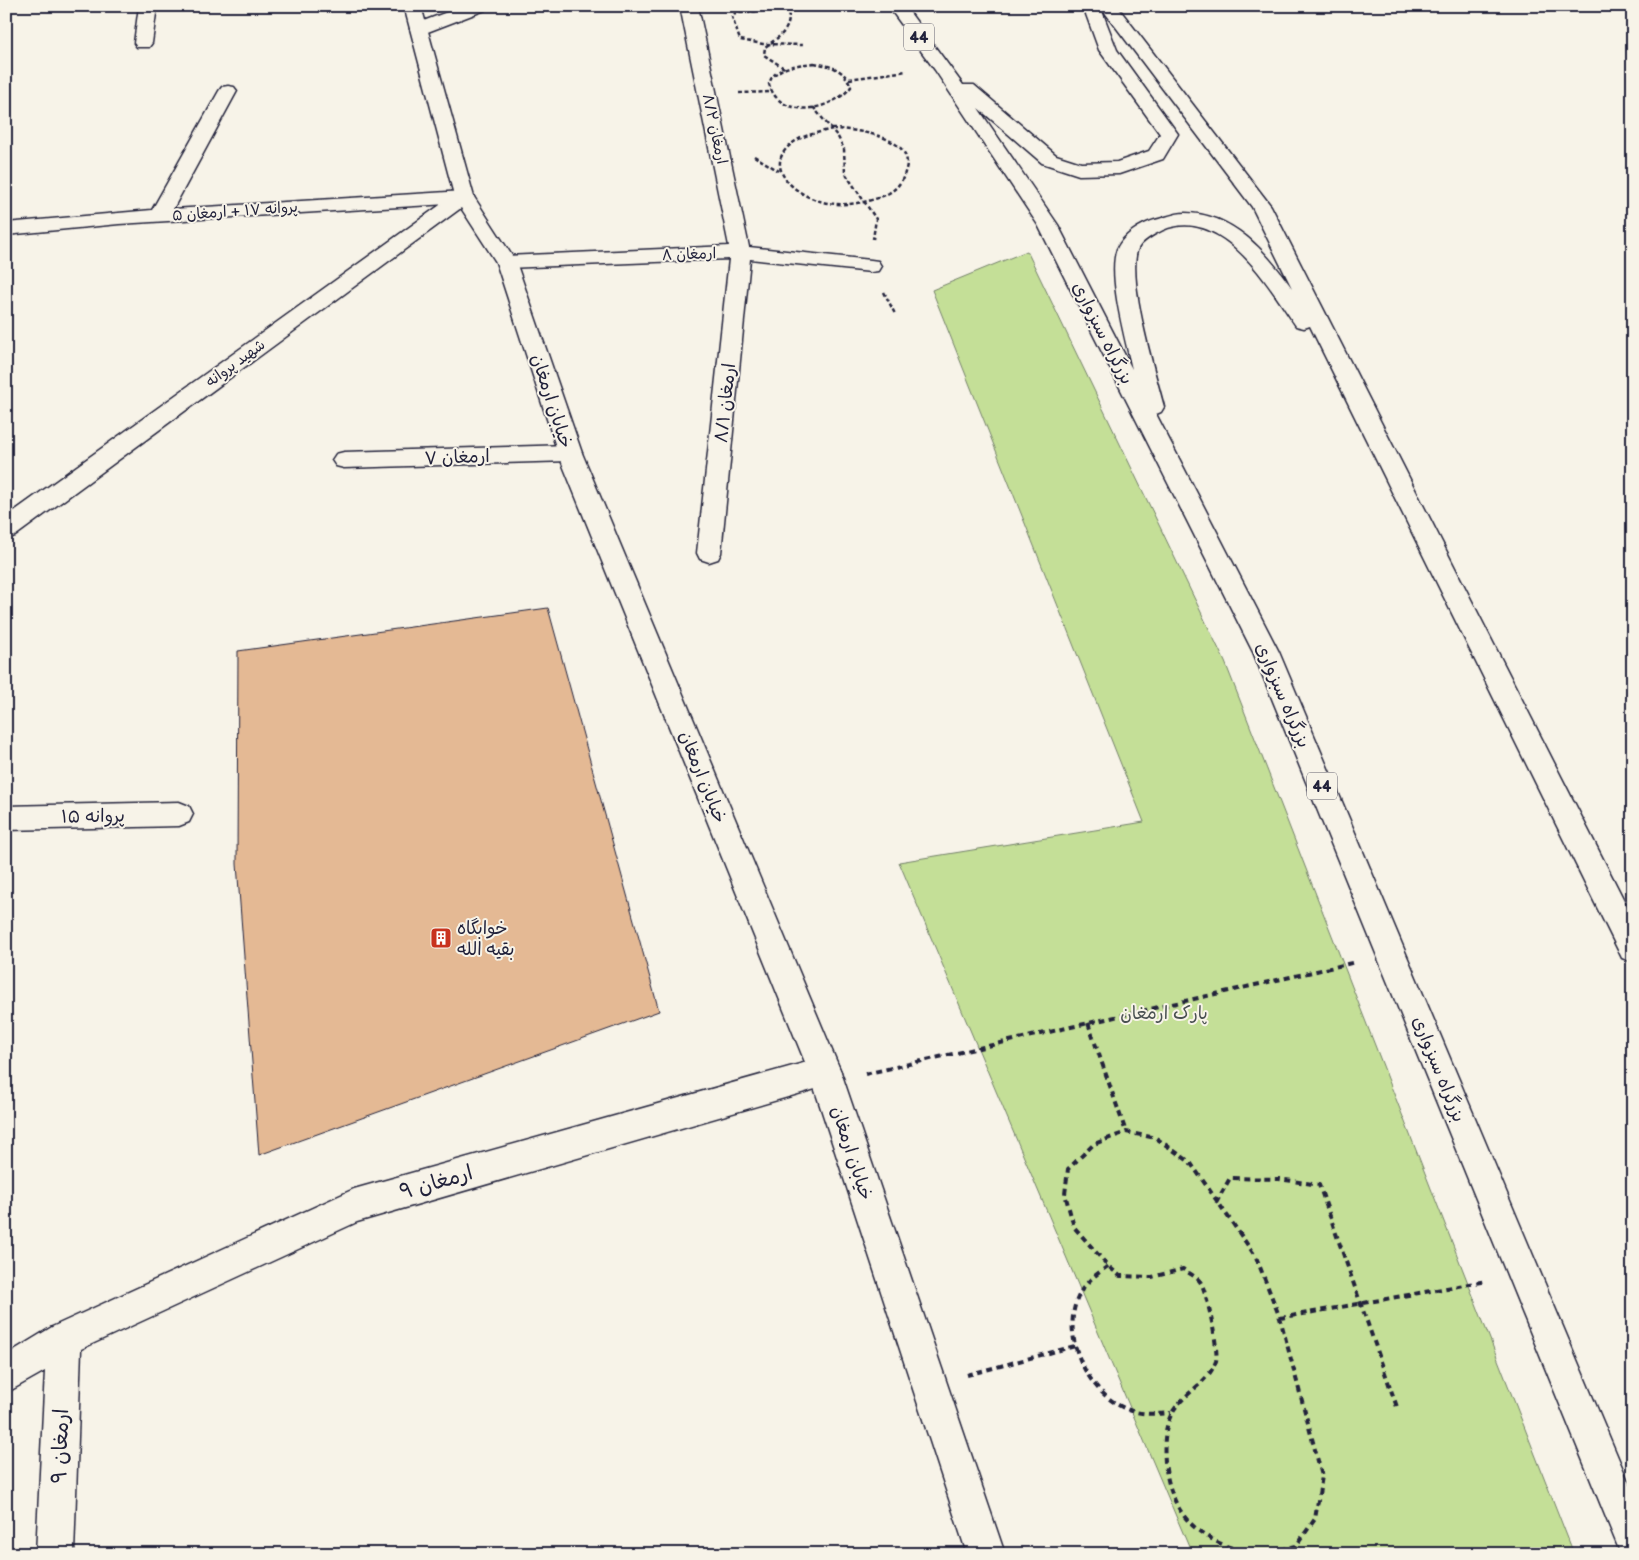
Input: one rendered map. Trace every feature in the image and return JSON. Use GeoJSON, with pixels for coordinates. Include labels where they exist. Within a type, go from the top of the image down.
{"type":"FeatureCollection","features":[{"type":"Feature","properties":{"kind":"main road"},"geometry":{"type":"LineString","coordinates":[[143,43],[148,6]]}},
{"type":"Feature","properties":{"kind":"main road"},"geometry":{"type":"LineString","coordinates":[[415,17],[479,6]]}},
{"type":"Feature","properties":{"kind":"main road","name":"ارمغان ۸/۲"},"geometry":{"type":"LineString","coordinates":[[689,6],[740,252]]}},
{"type":"Feature","properties":{"kind":"main road","name":"بزرگراه سبزواری"},"geometry":{"type":"LineString","coordinates":[[896,6],[942,67],[1048,225],[1266,652],[1633,1539]]}},
{"type":"Feature","properties":{"kind":"main road"},"geometry":{"type":"LineString","coordinates":[[942,67],[1049,159],[1079,169],[1119,168],[1156,155],[1169,134],[1108,50],[1091,6]]}},
{"type":"Feature","properties":{"kind":"main road"},"geometry":{"type":"LineString","coordinates":[[1108,6],[1261,206],[1633,949]]}},
{"type":"Feature","properties":{"kind":"main road","name":"خیابان ارمغان"},"geometry":{"type":"LineString","coordinates":[[415,17],[464,197],[506,262],[570,454],[827,1077],[986,1554]]}},
{"type":"Feature","properties":{"kind":"main road"},"geometry":{"type":"LineString","coordinates":[[159,216],[228,92]]}},
{"type":"Feature","properties":{"kind":"main road","name":"پروانه ۱۷ + ارمغان ۵"},"geometry":{"type":"LineString","coordinates":[[6,229],[159,216],[464,197]]}},
{"type":"Feature","properties":{"kind":"main road","name":"شهید پروانه"},"geometry":{"type":"LineString","coordinates":[[6,530],[464,197]]}},
{"type":"Feature","properties":{"kind":"main road"},"geometry":{"type":"LineString","coordinates":[[1163,450],[1126,286],[1126,260],[1127,251],[1142,232],[1172,220],[1210,222],[1242,240],[1282,290],[1353,389]]}},
{"type":"Feature","properties":{"kind":"main road","name":"ارمغان ۸"},"geometry":{"type":"LineString","coordinates":[[506,262],[740,252],[871,266]]}},
{"type":"Feature","properties":{"kind":"main road","name":"ارمغان ۸/۱"},"geometry":{"type":"LineString","coordinates":[[709,553],[740,252]]}},
{"type":"Feature","properties":{"kind":"main road","name":"ارمغان ۷"},"geometry":{"type":"LineString","coordinates":[[344,460],[570,454]]}},
{"type":"Feature","properties":{"kind":"main road","name":"پروانه ۱۵"},"geometry":{"type":"LineString","coordinates":[[6,818],[179,814]]}},
{"type":"Feature","properties":{"kind":"main road","name":"ارمغان ۹"},"geometry":{"type":"LineString","coordinates":[[6,1375],[64,1339],[354,1206],[827,1077]]}},
{"type":"Feature","properties":{"kind":"main road","name":"ارمغان ۹"},"geometry":{"type":"LineString","coordinates":[[55,1554],[64,1339]]}},
{"type":"Feature","properties":{"kind":"path"},"geometry":{"type":"LineString","coordinates":[[784,68],[764,55],[765,47],[783,36],[789,26],[790,12],[786,6]]}},
{"type":"Feature","properties":{"kind":"path"},"geometry":{"type":"LineString","coordinates":[[763,12],[736,12],[732,17],[740,40],[758,44],[771,42],[804,44]]}},
{"type":"Feature","properties":{"kind":"path"},"geometry":{"type":"LineString","coordinates":[[798,64],[822,64],[841,71],[849,78],[851,87],[846,96],[836,103],[813,107],[791,105],[778,100],[770,92],[770,83],[774,75],[784,68],[798,64]]}},
{"type":"Feature","properties":{"kind":"path"},"geometry":{"type":"LineString","coordinates":[[849,78],[942,67]]}},
{"type":"Feature","properties":{"kind":"path"},"geometry":{"type":"LineString","coordinates":[[813,107],[832,129],[844,149],[845,172],[876,219],[871,266],[894,314]]}},
{"type":"Feature","properties":{"kind":"path"},"geometry":{"type":"LineString","coordinates":[[832,129],[848,129],[880,135],[901,150],[906,159],[907,169],[904,179],[896,188],[885,195],[865,201],[837,204],[804,196],[792,189],[784,181],[779,171],[779,161],[783,152],[791,144],[810,134],[832,129]]}},
{"type":"Feature","properties":{"kind":"path"},"geometry":{"type":"LineString","coordinates":[[827,1077],[1088,1023],[1391,954]]}},
{"type":"Feature","properties":{"kind":"path"},"geometry":{"type":"LineString","coordinates":[[1088,1023],[1126,1132]]}},
{"type":"Feature","properties":{"kind":"path"},"geometry":{"type":"LineString","coordinates":[[1252,1554],[1217,1544],[1184,1517],[1170,1486],[1164,1461],[1165,1430],[1171,1413],[1209,1373],[1217,1359],[1216,1344],[1201,1282],[1183,1269],[1152,1277],[1120,1276],[1108,1266],[1074,1227],[1065,1194],[1068,1169],[1094,1144],[1126,1132],[1156,1138],[1190,1162],[1216,1203],[1256,1257],[1280,1318],[1322,1476],[1315,1519],[1296,1546],[1264,1554]]}},
{"type":"Feature","properties":{"kind":"path"},"geometry":{"type":"LineString","coordinates":[[1216,1203],[1230,1178],[1279,1179],[1319,1185],[1397,1407]]}},
{"type":"Feature","properties":{"kind":"path"},"geometry":{"type":"LineString","coordinates":[[1108,1266],[1090,1279],[1078,1298],[1073,1322],[1075,1346],[1084,1371],[1101,1392],[1123,1406],[1147,1414],[1171,1413]]}},
{"type":"Feature","properties":{"kind":"path"},"geometry":{"type":"LineString","coordinates":[[1280,1318],[1523,1274]]}},
{"type":"Feature","properties":{"kind":"path"},"geometry":{"type":"LineString","coordinates":[[930,1385],[1075,1346]]}},
{"type":"Feature","properties":{"kind":"green space","name":"پارک ارمغان"},"geometry":{"type":"Polygon","coordinates":[[[1027,251],[1225,662],[1574,1554],[1192,1554],[899,862],[1144,822],[932,290],[1027,251]]]}},
{"type":"Feature","properties":{"kind":"building","name":"خوابگاه بقیه الله"},"geometry":{"type":"Polygon","coordinates":[[[548,608],[659,1011],[259,1155],[237,864],[238,651],[548,608]]]}},
{"type":"Feature","properties":{"kind":"place","name":"خوابگاه بقیه الله"},"geometry":{"type":"Point","coordinates":[441,938]}}]}
